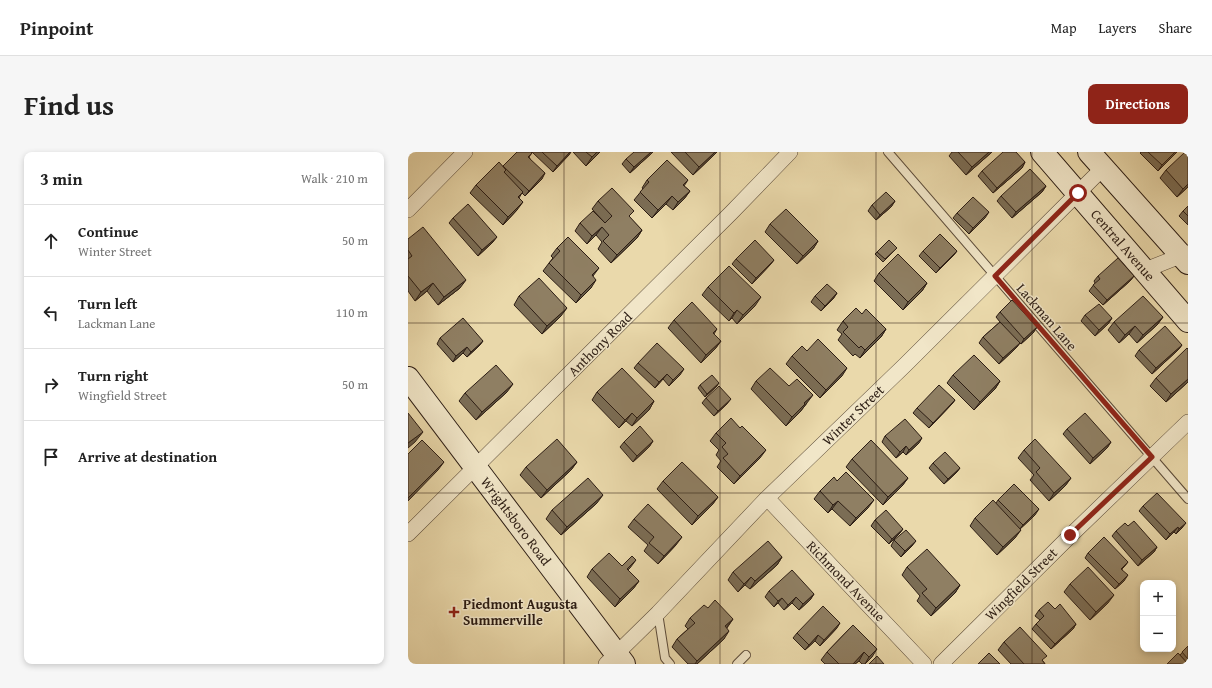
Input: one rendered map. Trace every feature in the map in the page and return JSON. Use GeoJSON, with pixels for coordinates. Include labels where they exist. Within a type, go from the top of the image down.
{"type":"FeatureCollection","features":[{"type":"Feature","properties":{"kind":"main road","name":"Central Avenue"},"geometry":{"type":"LineString","coordinates":[[1042,152],[1188,321]]}},
{"type":"Feature","properties":{"kind":"main road"},"geometry":{"type":"LineString","coordinates":[[1089,152],[1186,257]]}},
{"type":"Feature","properties":{"kind":"main road","name":"Wrightsboro Road"},"geometry":{"type":"LineString","coordinates":[[408,378],[476,467],[616,660]]}},
{"type":"Feature","properties":{"kind":"street"},"geometry":{"type":"LineString","coordinates":[[408,210],[465,152]]}},
{"type":"Feature","properties":{"kind":"street","name":"Anthony Road"},"geometry":{"type":"LineString","coordinates":[[408,534],[731,213],[790,152]]}},
{"type":"Feature","properties":{"kind":"street","name":"Winter Street"},"geometry":{"type":"LineString","coordinates":[[616,660],[658,613],[767,498],[899,371],[1103,168]]}},
{"type":"Feature","properties":{"kind":"street"},"geometry":{"type":"LineString","coordinates":[[1145,270],[1186,257]]}},
{"type":"Feature","properties":{"kind":"street","name":"Wingfield Street"},"geometry":{"type":"LineString","coordinates":[[941,664],[1070,535],[1188,422]]}},
{"type":"Feature","properties":{"kind":"street","name":"Richmond Avenue"},"geometry":{"type":"LineString","coordinates":[[767,498],[924,664]]}},
{"type":"Feature","properties":{"kind":"lane","name":"Lackman Lane"},"geometry":{"type":"LineString","coordinates":[[888,152],[1188,498]]}},
{"type":"Feature","properties":{"kind":"lane"},"geometry":{"type":"LineString","coordinates":[[658,613],[665,658],[670,664]]}},
{"type":"Feature","properties":{"kind":"lane"},"geometry":{"type":"LineString","coordinates":[[737,664],[746,655]]}},
{"type":"Feature","properties":{"kind":"building"},"geometry":{"type":"Polygon","coordinates":[[[517,152],[531,152],[532,153],[528,157],[545,173],[529,191],[503,166],[517,152]]]}},
{"type":"Feature","properties":{"kind":"building"},"geometry":{"type":"Polygon","coordinates":[[[542,152],[570,152],[557,166],[542,152]]]}},
{"type":"Feature","properties":{"kind":"building"},"geometry":{"type":"Polygon","coordinates":[[[586,152],[597,152],[592,157],[586,152]]]}},
{"type":"Feature","properties":{"kind":"building"},"geometry":{"type":"Polygon","coordinates":[[[634,152],[651,152],[634,167],[626,159],[634,152]]]}},
{"type":"Feature","properties":{"kind":"building"},"geometry":{"type":"Polygon","coordinates":[[[685,152],[715,152],[699,167],[685,152]]]}},
{"type":"Feature","properties":{"kind":"building"},"geometry":{"type":"Polygon","coordinates":[[[958,152],[989,152],[972,167],[958,152]]]}},
{"type":"Feature","properties":{"kind":"building"},"geometry":{"type":"Polygon","coordinates":[[[1003,152],[1016,152],[1025,162],[997,188],[982,171],[1003,152]]]}},
{"type":"Feature","properties":{"kind":"building"},"geometry":{"type":"Polygon","coordinates":[[[1148,152],[1175,152],[1162,165],[1148,152]]]}},
{"type":"Feature","properties":{"kind":"building"},"geometry":{"type":"Polygon","coordinates":[[[1185,152],[1188,152],[1188,184],[1183,189],[1166,170],[1185,152]]]}},
{"type":"Feature","properties":{"kind":"building"},"geometry":{"type":"Polygon","coordinates":[[[667,160],[688,180],[683,185],[690,191],[678,202],[672,196],[658,210],[640,192],[649,182],[647,180],[667,160]]]}},
{"type":"Feature","properties":{"kind":"building"},"geometry":{"type":"Polygon","coordinates":[[[499,162],[506,170],[504,172],[523,192],[518,197],[523,202],[508,217],[476,185],[499,162]]]}},
{"type":"Feature","properties":{"kind":"building"},"geometry":{"type":"Polygon","coordinates":[[[1030,169],[1046,186],[1016,212],[1001,196],[1030,169]]]}},
{"type":"Feature","properties":{"kind":"building"},"geometry":{"type":"Polygon","coordinates":[[[612,188],[634,211],[629,216],[642,230],[617,255],[603,241],[609,235],[602,227],[592,236],[580,223],[593,211],[605,223],[612,216],[598,201],[612,188]]]}},
{"type":"Feature","properties":{"kind":"building"},"geometry":{"type":"Polygon","coordinates":[[[886,192],[895,201],[880,215],[872,205],[886,192]]]}},
{"type":"Feature","properties":{"kind":"building"},"geometry":{"type":"Polygon","coordinates":[[[973,197],[989,212],[973,228],[957,213],[973,197]]]}},
{"type":"Feature","properties":{"kind":"building"},"geometry":{"type":"Polygon","coordinates":[[[468,204],[497,237],[482,250],[453,218],[468,204]]]}},
{"type":"Feature","properties":{"kind":"building"},"geometry":{"type":"Polygon","coordinates":[[[1188,206],[1188,216],[1183,211],[1188,206]]]}},
{"type":"Feature","properties":{"kind":"building"},"geometry":{"type":"Polygon","coordinates":[[[786,209],[818,241],[803,256],[770,224],[786,209]]]}},
{"type":"Feature","properties":{"kind":"building"},"geometry":{"type":"Polygon","coordinates":[[[423,227],[466,280],[444,297],[433,283],[421,292],[408,276],[408,259],[412,256],[408,250],[408,239],[423,227]]]}},
{"type":"Feature","properties":{"kind":"building"},"geometry":{"type":"Polygon","coordinates":[[[940,234],[957,251],[940,268],[923,251],[940,234]]]}},
{"type":"Feature","properties":{"kind":"building"},"geometry":{"type":"Polygon","coordinates":[[[568,237],[599,268],[592,275],[596,280],[581,295],[549,263],[560,251],[557,248],[568,237]]]}},
{"type":"Feature","properties":{"kind":"building"},"geometry":{"type":"Polygon","coordinates":[[[755,240],[774,260],[756,278],[736,259],[755,240]]]}},
{"type":"Feature","properties":{"kind":"building"},"geometry":{"type":"Polygon","coordinates":[[[889,240],[897,248],[885,259],[877,252],[889,240]]]}},
{"type":"Feature","properties":{"kind":"building"},"geometry":{"type":"Polygon","coordinates":[[[898,254],[927,283],[908,302],[879,273],[898,254]]]}},
{"type":"Feature","properties":{"kind":"building"},"geometry":{"type":"Polygon","coordinates":[[[1118,258],[1134,276],[1107,300],[1093,285],[1100,279],[1098,276],[1118,258]]]}},
{"type":"Feature","properties":{"kind":"building"},"geometry":{"type":"Polygon","coordinates":[[[729,266],[761,297],[743,315],[737,310],[734,313],[708,287],[729,266]]]}},
{"type":"Feature","properties":{"kind":"building"},"geometry":{"type":"Polygon","coordinates":[[[539,278],[567,308],[547,326],[519,296],[539,278]]]}},
{"type":"Feature","properties":{"kind":"building"},"geometry":{"type":"Polygon","coordinates":[[[827,284],[837,293],[825,306],[815,296],[827,284]]]}},
{"type":"Feature","properties":{"kind":"building"},"geometry":{"type":"Polygon","coordinates":[[[1143,296],[1163,317],[1143,335],[1135,326],[1125,335],[1114,322],[1143,296]]]}},
{"type":"Feature","properties":{"kind":"building"},"geometry":{"type":"Polygon","coordinates":[[[1012,300],[1037,327],[1024,339],[1000,312],[1012,300]]]}},
{"type":"Feature","properties":{"kind":"building"},"geometry":{"type":"Polygon","coordinates":[[[692,302],[717,329],[713,333],[721,341],[706,355],[674,320],[692,302]]]}},
{"type":"Feature","properties":{"kind":"building"},"geometry":{"type":"Polygon","coordinates":[[[1099,304],[1112,318],[1099,330],[1085,315],[1099,304]]]}},
{"type":"Feature","properties":{"kind":"building"},"geometry":{"type":"Polygon","coordinates":[[[856,308],[862,314],[866,309],[886,329],[865,350],[861,346],[859,348],[843,332],[848,327],[843,321],[856,308]]]}},
{"type":"Feature","properties":{"kind":"building"},"geometry":{"type":"Polygon","coordinates":[[[463,318],[483,341],[471,352],[467,347],[456,356],[440,338],[463,318]]]}},
{"type":"Feature","properties":{"kind":"building"},"geometry":{"type":"Polygon","coordinates":[[[1000,322],[1020,343],[1003,358],[983,337],[1000,322]]]}},
{"type":"Feature","properties":{"kind":"building"},"geometry":{"type":"Polygon","coordinates":[[[1165,326],[1182,345],[1156,368],[1139,350],[1165,326]]]}},
{"type":"Feature","properties":{"kind":"building"},"geometry":{"type":"Polygon","coordinates":[[[818,339],[847,368],[826,390],[792,356],[802,346],[807,351],[818,339]]]}},
{"type":"Feature","properties":{"kind":"building"},"geometry":{"type":"Polygon","coordinates":[[[657,343],[684,369],[673,380],[667,374],[659,382],[638,363],[657,343]]]}},
{"type":"Feature","properties":{"kind":"building"},"geometry":{"type":"Polygon","coordinates":[[[1187,348],[1188,379],[1171,394],[1156,378],[1187,348]]]}},
{"type":"Feature","properties":{"kind":"building"},"geometry":{"type":"Polygon","coordinates":[[[974,355],[1000,381],[980,402],[953,375],[974,355]]]}},
{"type":"Feature","properties":{"kind":"building"},"geometry":{"type":"Polygon","coordinates":[[[496,365],[513,384],[482,412],[465,393],[496,365]]]}},
{"type":"Feature","properties":{"kind":"building"},"geometry":{"type":"Polygon","coordinates":[[[622,368],[654,401],[637,418],[632,413],[625,420],[597,392],[622,368]]]}},
{"type":"Feature","properties":{"kind":"building"},"geometry":{"type":"Polygon","coordinates":[[[770,368],[789,386],[797,379],[813,395],[792,417],[756,381],[770,368]]]}},
{"type":"Feature","properties":{"kind":"building"},"geometry":{"type":"Polygon","coordinates":[[[712,375],[719,383],[707,394],[700,385],[712,375]]]}},
{"type":"Feature","properties":{"kind":"building"},"geometry":{"type":"Polygon","coordinates":[[[939,385],[955,400],[933,423],[917,408],[939,385]]]}},
{"type":"Feature","properties":{"kind":"building"},"geometry":{"type":"Polygon","coordinates":[[[719,386],[731,399],[718,411],[706,398],[719,386]]]}},
{"type":"Feature","properties":{"kind":"building"},"geometry":{"type":"Polygon","coordinates":[[[408,413],[423,432],[408,443],[408,413]]]}},
{"type":"Feature","properties":{"kind":"building"},"geometry":{"type":"Polygon","coordinates":[[[1085,413],[1111,442],[1093,458],[1067,429],[1085,413]]]}},
{"type":"Feature","properties":{"kind":"building"},"geometry":{"type":"Polygon","coordinates":[[[731,418],[740,428],[742,426],[766,450],[740,476],[723,458],[728,454],[722,447],[726,443],[716,433],[731,418]]]}},
{"type":"Feature","properties":{"kind":"building"},"geometry":{"type":"Polygon","coordinates":[[[905,419],[922,438],[909,450],[906,446],[900,452],[885,436],[905,419]]]}},
{"type":"Feature","properties":{"kind":"building"},"geometry":{"type":"Polygon","coordinates":[[[640,426],[653,441],[637,456],[624,442],[640,426]]]}},
{"type":"Feature","properties":{"kind":"building"},"geometry":{"type":"Polygon","coordinates":[[[557,439],[577,462],[547,490],[526,467],[557,439]]]}},
{"type":"Feature","properties":{"kind":"building"},"geometry":{"type":"Polygon","coordinates":[[[1035,439],[1071,478],[1054,493],[1036,472],[1040,468],[1024,450],[1035,439]]]}},
{"type":"Feature","properties":{"kind":"building"},"geometry":{"type":"Polygon","coordinates":[[[422,440],[444,462],[408,498],[408,454],[422,440]]]}},
{"type":"Feature","properties":{"kind":"building"},"geometry":{"type":"Polygon","coordinates":[[[871,440],[908,478],[888,497],[852,459],[871,440]]]}},
{"type":"Feature","properties":{"kind":"building"},"geometry":{"type":"Polygon","coordinates":[[[945,452],[960,468],[948,479],[933,463],[945,452]]]}},
{"type":"Feature","properties":{"kind":"building"},"geometry":{"type":"Polygon","coordinates":[[[682,462],[718,497],[698,516],[663,481],[682,462]]]}},
{"type":"Feature","properties":{"kind":"building"},"geometry":{"type":"Polygon","coordinates":[[[846,472],[874,500],[856,518],[838,501],[833,505],[820,491],[834,477],[837,481],[846,472]]]}},
{"type":"Feature","properties":{"kind":"building"},"geometry":{"type":"Polygon","coordinates":[[[588,478],[603,495],[567,527],[552,510],[588,478]]]}},
{"type":"Feature","properties":{"kind":"building"},"geometry":{"type":"Polygon","coordinates":[[[1014,484],[1039,509],[1023,525],[998,500],[1014,484]]]}},
{"type":"Feature","properties":{"kind":"building"},"geometry":{"type":"Polygon","coordinates":[[[1157,493],[1186,523],[1179,529],[1178,527],[1170,534],[1143,506],[1157,493]]]}},
{"type":"Feature","properties":{"kind":"building"},"geometry":{"type":"Polygon","coordinates":[[[993,500],[1021,530],[1003,547],[975,518],[993,500]]]}},
{"type":"Feature","properties":{"kind":"building"},"geometry":{"type":"Polygon","coordinates":[[[648,504],[682,537],[664,556],[649,543],[654,537],[634,519],[648,504]]]}},
{"type":"Feature","properties":{"kind":"building"},"geometry":{"type":"Polygon","coordinates":[[[886,510],[903,529],[892,539],[875,520],[886,510]]]}},
{"type":"Feature","properties":{"kind":"building"},"geometry":{"type":"Polygon","coordinates":[[[1134,521],[1157,547],[1142,560],[1116,531],[1125,523],[1128,526],[1134,521]]]}},
{"type":"Feature","properties":{"kind":"building"},"geometry":{"type":"Polygon","coordinates":[[[906,530],[916,541],[905,551],[894,540],[906,530]]]}},
{"type":"Feature","properties":{"kind":"building"},"geometry":{"type":"Polygon","coordinates":[[[1104,537],[1128,562],[1121,569],[1128,575],[1119,584],[1088,553],[1104,537]]]}},
{"type":"Feature","properties":{"kind":"building"},"geometry":{"type":"Polygon","coordinates":[[[768,541],[782,557],[755,581],[751,577],[744,584],[733,572],[768,541]]]}},
{"type":"Feature","properties":{"kind":"building"},"geometry":{"type":"Polygon","coordinates":[[[927,549],[960,585],[936,608],[922,593],[927,589],[907,567],[927,549]]]}},
{"type":"Feature","properties":{"kind":"building"},"geometry":{"type":"Polygon","coordinates":[[[609,553],[622,566],[632,556],[636,560],[627,569],[639,581],[620,599],[592,569],[609,553]]]}},
{"type":"Feature","properties":{"kind":"building"},"geometry":{"type":"Polygon","coordinates":[[[1088,567],[1114,595],[1096,612],[1070,584],[1088,567]]]}},
{"type":"Feature","properties":{"kind":"building"},"geometry":{"type":"Polygon","coordinates":[[[792,570],[814,594],[803,604],[796,597],[788,605],[782,598],[778,601],[769,591],[792,570]]]}},
{"type":"Feature","properties":{"kind":"building"},"geometry":{"type":"Polygon","coordinates":[[[715,600],[733,619],[725,626],[729,631],[697,661],[677,639],[695,623],[690,618],[704,605],[708,608],[715,600]]]}},
{"type":"Feature","properties":{"kind":"building"},"geometry":{"type":"Polygon","coordinates":[[[1048,602],[1055,609],[1060,604],[1076,624],[1055,644],[1036,624],[1044,616],[1039,610],[1048,602]]]}},
{"type":"Feature","properties":{"kind":"building"},"geometry":{"type":"Polygon","coordinates":[[[823,606],[840,623],[824,640],[818,635],[809,645],[797,633],[823,606]]]}},
{"type":"Feature","properties":{"kind":"building"},"geometry":{"type":"Polygon","coordinates":[[[853,625],[877,649],[869,657],[864,652],[853,664],[839,664],[827,652],[853,625]]]}},
{"type":"Feature","properties":{"kind":"building"},"geometry":{"type":"Polygon","coordinates":[[[1020,627],[1047,656],[1042,660],[1045,664],[1024,664],[1004,642],[1020,627]]]}},
{"type":"Feature","properties":{"kind":"building"},"geometry":{"type":"Polygon","coordinates":[[[1188,646],[1188,659],[1182,652],[1188,646]]]}},
{"type":"Feature","properties":{"kind":"building"},"geometry":{"type":"Polygon","coordinates":[[[989,653],[1000,664],[978,664],[989,653]]]}},
{"type":"Feature","properties":{"kind":"building"},"geometry":{"type":"Polygon","coordinates":[[[1178,653],[1188,664],[1167,664],[1178,653]]]}},
{"type":"Feature","properties":{"kind":"building"},"geometry":{"type":"Polygon","coordinates":[[[877,656],[884,664],[869,664],[877,656]]]}},
{"type":"Feature","properties":{"kind":"place","name":"Piedmont Augusta Summerville"},"geometry":{"type":"Point","coordinates":[454,612]}},
{"type":"Feature","properties":{"kind":"route"},"geometry":{"type":"LineString","coordinates":[[1070,535],[1152,457],[995,276],[1078,193]]}}]}
